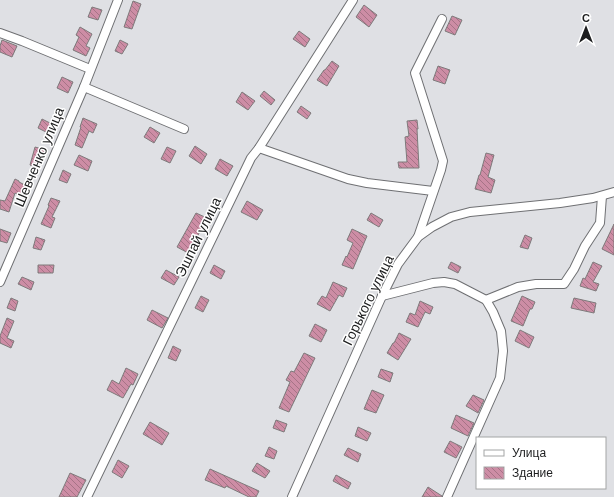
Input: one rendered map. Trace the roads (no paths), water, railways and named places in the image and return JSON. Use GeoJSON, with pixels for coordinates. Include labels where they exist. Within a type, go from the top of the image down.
{"type":"FeatureCollection","features":[{"type":"Feature","properties":{"kind":"street","name":"Шевченко улица"},"geometry":{"type":"LineString","coordinates":[[0,282],[84,87],[118,0]]}},
{"type":"Feature","properties":{"kind":"street","name":"Эшпай улица"},"geometry":{"type":"LineString","coordinates":[[87,497],[251,158],[259,148],[353,0]]}},
{"type":"Feature","properties":{"kind":"street"},"geometry":{"type":"LineString","coordinates":[[418,237],[443,161],[415,73],[442,18]]}},
{"type":"Feature","properties":{"kind":"street"},"geometry":{"type":"LineString","coordinates":[[0,33],[90,69]]}},
{"type":"Feature","properties":{"kind":"street"},"geometry":{"type":"LineString","coordinates":[[84,87],[184,129]]}},
{"type":"Feature","properties":{"kind":"street"},"geometry":{"type":"LineString","coordinates":[[259,148],[348,179],[367,183],[433,191]]}},
{"type":"Feature","properties":{"kind":"street","name":"Горького улица"},"geometry":{"type":"LineString","coordinates":[[292,497],[382,296],[398,264],[418,237],[432,227],[451,217],[470,212],[560,203],[593,198],[614,192]]}},
{"type":"Feature","properties":{"kind":"street"},"geometry":{"type":"LineString","coordinates":[[486,300],[518,287],[536,284],[564,284],[574,269],[585,246],[600,223],[602,196]]}},
{"type":"Feature","properties":{"kind":"street"},"geometry":{"type":"LineString","coordinates":[[382,296],[433,283],[444,282],[455,284],[486,300],[493,312],[500,331],[504,351],[500,378],[447,497]]}}]}
